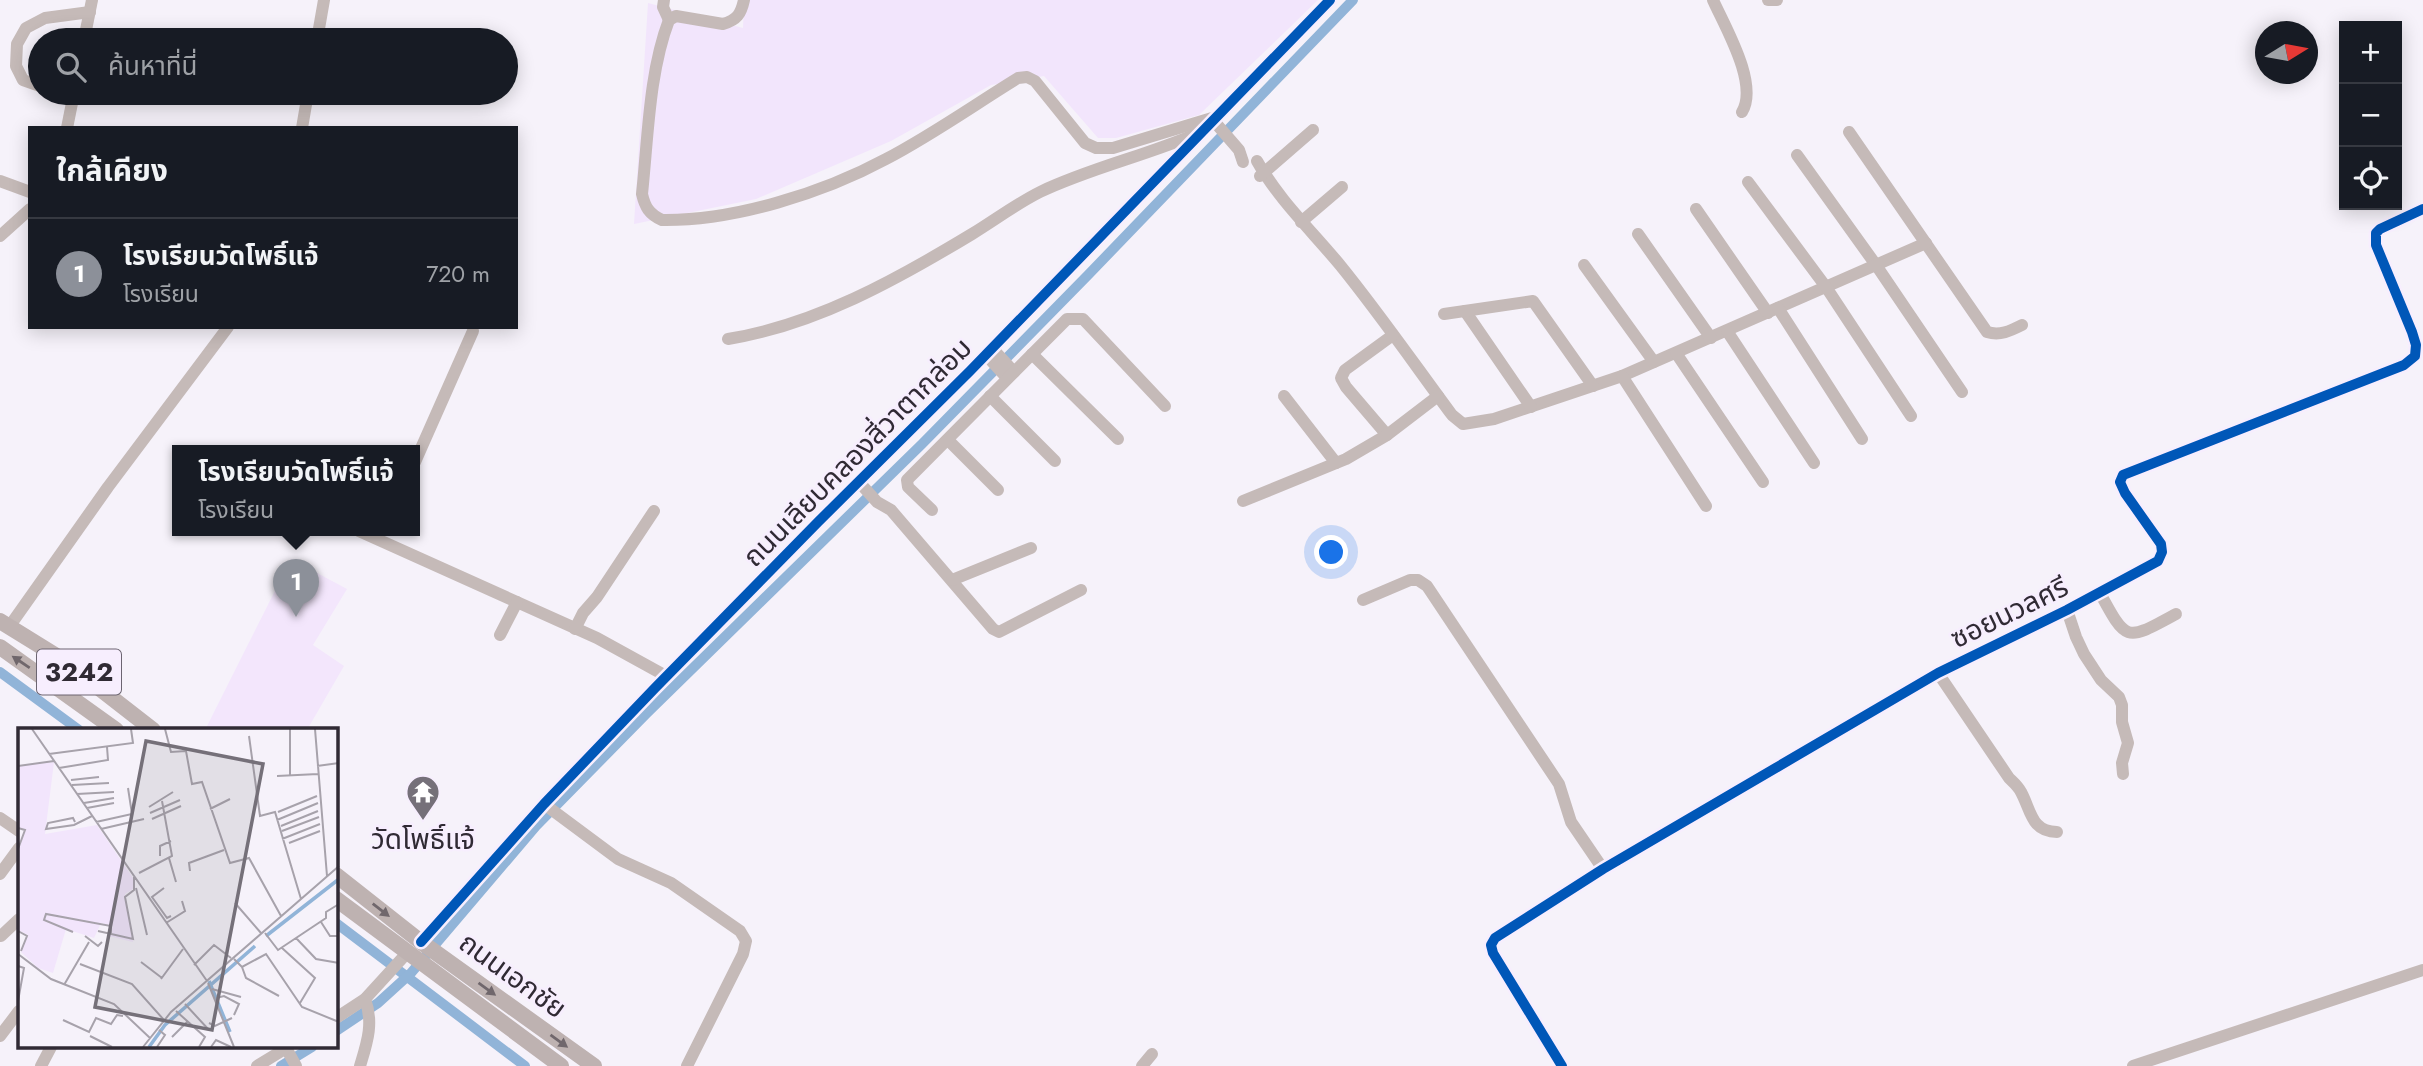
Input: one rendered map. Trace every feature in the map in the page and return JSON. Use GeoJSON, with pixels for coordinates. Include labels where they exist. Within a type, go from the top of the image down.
{"type":"FeatureCollection","features":[{"type":"Feature","properties":{"kind":"main road","name":"3242"},"geometry":{"type":"LineString","coordinates":[[5,624],[93,682],[150,728]]}},
{"type":"Feature","properties":{"kind":"main road","name":"3242"},"geometry":{"type":"LineString","coordinates":[[0,647],[109,728]]}},
{"type":"Feature","properties":{"kind":"main road","name":"ถนนเอกชัย"},"geometry":{"type":"LineString","coordinates":[[338,877],[424,944],[594,1066]]}},
{"type":"Feature","properties":{"kind":"main road","name":"ถนนเอกชัย"},"geometry":{"type":"LineString","coordinates":[[338,901],[409,956],[442,977],[561,1066]]}},
{"type":"Feature","properties":{"kind":"street"},"geometry":{"type":"LineString","coordinates":[[319,28],[324,0]]}},
{"type":"Feature","properties":{"kind":"street"},"geometry":{"type":"LineString","coordinates":[[664,0],[663,7],[669,20],[657,59],[642,194],[646,208],[653,216],[662,220],[731,213],[806,194],[846,179],[888,159],[1018,78],[1027,77],[1035,81],[1085,143],[1096,148],[1113,148],[1214,118],[1339,264],[1437,396],[1463,424],[1494,419],[1622,376],[1926,243]]}},
{"type":"Feature","properties":{"kind":"street"},"geometry":{"type":"LineString","coordinates":[[669,20],[676,16],[723,24],[740,15],[744,0]]}},
{"type":"Feature","properties":{"kind":"street","name":"ถนนเลียบคลองสี่วาตากล่อม"},"geometry":{"type":"LineString","coordinates":[[424,944],[666,676],[862,486],[1330,0]]}},
{"type":"Feature","properties":{"kind":"street"},"geometry":{"type":"LineString","coordinates":[[1713,0],[1742,65],[1747,83],[1746,105],[1742,112]]}},
{"type":"Feature","properties":{"kind":"street"},"geometry":{"type":"LineString","coordinates":[[1768,0],[1777,0]]}},
{"type":"Feature","properties":{"kind":"street"},"geometry":{"type":"LineString","coordinates":[[28,82],[23,80],[16,65],[17,44],[26,29],[45,18],[91,6],[86,28]]}},
{"type":"Feature","properties":{"kind":"street"},"geometry":{"type":"LineString","coordinates":[[67,126],[72,105]]}},
{"type":"Feature","properties":{"kind":"street"},"geometry":{"type":"LineString","coordinates":[[302,126],[306,105]]}},
{"type":"Feature","properties":{"kind":"street"},"geometry":{"type":"LineString","coordinates":[[1264,177],[1313,130]]}},
{"type":"Feature","properties":{"kind":"street"},"geometry":{"type":"LineString","coordinates":[[727,339],[760,334],[827,311],[972,234],[1039,192],[1202,132]]}},
{"type":"Feature","properties":{"kind":"street"},"geometry":{"type":"LineString","coordinates":[[1849,132],[1987,332],[1995,335],[2022,325]]}},
{"type":"Feature","properties":{"kind":"street"},"geometry":{"type":"LineString","coordinates":[[1797,155],[1962,392]]}},
{"type":"Feature","properties":{"kind":"street"},"geometry":{"type":"LineString","coordinates":[[0,181],[28,191]]}},
{"type":"Feature","properties":{"kind":"street"},"geometry":{"type":"LineString","coordinates":[[1748,182],[1826,287],[1911,416]]}},
{"type":"Feature","properties":{"kind":"street"},"geometry":{"type":"LineString","coordinates":[[1301,222],[1342,187]]}},
{"type":"Feature","properties":{"kind":"street"},"geometry":{"type":"LineString","coordinates":[[1696,209],[1773,311],[1862,439]]}},
{"type":"Feature","properties":{"kind":"street","name":"ซอยนวลศรี"},"geometry":{"type":"LineString","coordinates":[[1562,1066],[1493,953],[1491,945],[1494,938],[1603,869],[1938,673],[2067,610],[2158,561],[2162,552],[2161,544],[2125,494],[2120,482],[2123,475],[2410,362],[2415,356],[2416,345],[2375,238],[2380,229],[2423,209]]}},
{"type":"Feature","properties":{"kind":"street"},"geometry":{"type":"LineString","coordinates":[[0,236],[28,211]]}},
{"type":"Feature","properties":{"kind":"street"},"geometry":{"type":"LineString","coordinates":[[1638,234],[1711,338]]}},
{"type":"Feature","properties":{"kind":"street"},"geometry":{"type":"LineString","coordinates":[[1584,265],[1654,362]]}},
{"type":"Feature","properties":{"kind":"street"},"geometry":{"type":"LineString","coordinates":[[1444,314],[1533,301],[1593,386]]}},
{"type":"Feature","properties":{"kind":"street"},"geometry":{"type":"LineString","coordinates":[[1465,311],[1531,407]]}},
{"type":"Feature","properties":{"kind":"street"},"geometry":{"type":"LineString","coordinates":[[932,510],[908,487],[907,480],[990,396],[1007,371],[1032,354],[1067,319],[1083,319],[1166,406]]}},
{"type":"Feature","properties":{"kind":"street"},"geometry":{"type":"LineString","coordinates":[[5,624],[227,329]]}},
{"type":"Feature","properties":{"kind":"street"},"geometry":{"type":"LineString","coordinates":[[420,451],[473,331]]}},
{"type":"Feature","properties":{"kind":"street"},"geometry":{"type":"LineString","coordinates":[[1727,331],[1814,463]]}},
{"type":"Feature","properties":{"kind":"street"},"geometry":{"type":"LineString","coordinates":[[1387,435],[1341,379],[1345,370],[1393,335]]}},
{"type":"Feature","properties":{"kind":"street"},"geometry":{"type":"LineString","coordinates":[[1676,353],[1763,482]]}},
{"type":"Feature","properties":{"kind":"street"},"geometry":{"type":"LineString","coordinates":[[991,354],[1007,371]]}},
{"type":"Feature","properties":{"kind":"street"},"geometry":{"type":"LineString","coordinates":[[1032,354],[1118,439]]}},
{"type":"Feature","properties":{"kind":"street"},"geometry":{"type":"LineString","coordinates":[[1622,376],[1706,506]]}},
{"type":"Feature","properties":{"kind":"street"},"geometry":{"type":"LineString","coordinates":[[990,396],[1055,461]]}},
{"type":"Feature","properties":{"kind":"street"},"geometry":{"type":"LineString","coordinates":[[1284,396],[1336,463]]}},
{"type":"Feature","properties":{"kind":"street"},"geometry":{"type":"LineString","coordinates":[[1243,501],[1336,463],[1387,435],[1437,396]]}},
{"type":"Feature","properties":{"kind":"street"},"geometry":{"type":"LineString","coordinates":[[948,440],[998,490]]}},
{"type":"Feature","properties":{"kind":"street"},"geometry":{"type":"LineString","coordinates":[[862,486],[877,502],[891,510],[993,629],[999,632],[1081,590]]}},
{"type":"Feature","properties":{"kind":"street"},"geometry":{"type":"LineString","coordinates":[[575,629],[583,613],[597,597],[654,511]]}},
{"type":"Feature","properties":{"kind":"street"},"geometry":{"type":"LineString","coordinates":[[378,536],[575,629],[666,676]]}},
{"type":"Feature","properties":{"kind":"street"},"geometry":{"type":"LineString","coordinates":[[952,580],[1031,548]]}},
{"type":"Feature","properties":{"kind":"street"},"geometry":{"type":"LineString","coordinates":[[1363,600],[1410,580],[1418,580],[1427,586],[1559,783],[1571,821],[1603,869]]}},
{"type":"Feature","properties":{"kind":"street"},"geometry":{"type":"LineString","coordinates":[[2100,593],[2117,625],[2124,631],[2144,631],[2176,614]]}},
{"type":"Feature","properties":{"kind":"street"},"geometry":{"type":"LineString","coordinates":[[500,635],[517,602]]}},
{"type":"Feature","properties":{"kind":"street"},"geometry":{"type":"LineString","coordinates":[[2067,610],[2084,653],[2101,680],[2119,697],[2122,705],[2122,722],[2128,743],[2122,763],[2123,774]]}},
{"type":"Feature","properties":{"kind":"street"},"geometry":{"type":"LineString","coordinates":[[1938,673],[2009,778],[2019,788],[2025,806],[2040,829],[2057,832]]}},
{"type":"Feature","properties":{"kind":"street"},"geometry":{"type":"LineString","coordinates":[[547,806],[618,859],[671,883],[740,932],[746,941],[743,954],[687,1066]]}},
{"type":"Feature","properties":{"kind":"street"},"geometry":{"type":"LineString","coordinates":[[0,818],[18,830]]}},
{"type":"Feature","properties":{"kind":"street"},"geometry":{"type":"LineString","coordinates":[[0,874],[18,849]]}},
{"type":"Feature","properties":{"kind":"street"},"geometry":{"type":"LineString","coordinates":[[1,936],[18,920]]}},
{"type":"Feature","properties":{"kind":"street"},"geometry":{"type":"LineString","coordinates":[[338,1017],[366,1002],[393,969],[409,956]]}},
{"type":"Feature","properties":{"kind":"street"},"geometry":{"type":"LineString","coordinates":[[2133,1066],[2423,970]]}},
{"type":"Feature","properties":{"kind":"street"},"geometry":{"type":"LineString","coordinates":[[360,1066],[370,1032],[366,1002]]}},
{"type":"Feature","properties":{"kind":"street"},"geometry":{"type":"LineString","coordinates":[[0,1013],[16,1016],[0,1036]]}},
{"type":"Feature","properties":{"kind":"street"},"geometry":{"type":"LineString","coordinates":[[41,1066],[50,1048]]}},
{"type":"Feature","properties":{"kind":"street"},"geometry":{"type":"LineString","coordinates":[[257,1066],[288,1049],[296,1066]]}},
{"type":"Feature","properties":{"kind":"street"},"geometry":{"type":"LineString","coordinates":[[1142,1066],[1152,1054]]}},
{"type":"Feature","properties":{"kind":"shaded area"},"geometry":{"type":"Polygon","coordinates":[[[744,0],[1318,0],[1199,115],[1116,138],[1098,138],[1044,76],[991,85],[891,141],[756,199],[634,224],[648,3],[743,28],[744,0]]]}},
{"type":"Feature","properties":{"kind":"shaded area"},"geometry":{"type":"Polygon","coordinates":[[[291,559],[347,589],[313,645],[344,666],[308,728],[206,728],[291,559]]]}},
{"type":"Feature","properties":{"kind":"waterway"},"geometry":{"type":"LineString","coordinates":[[338,1030],[378,1003],[411,973],[536,826],[647,713],[922,444],[1353,0]]}},
{"type":"Feature","properties":{"kind":"waterway"},"geometry":{"type":"LineString","coordinates":[[0,672],[76,728]]}},
{"type":"Feature","properties":{"kind":"waterway"},"geometry":{"type":"LineString","coordinates":[[338,925],[525,1066]]}},
{"type":"Feature","properties":{"kind":"waterway"},"geometry":{"type":"LineString","coordinates":[[281,1066],[310,1048]]}},
{"type":"Feature","properties":{"kind":"cycle path"},"geometry":{"type":"LineString","coordinates":[[421,942],[544,804],[655,688],[970,371],[1330,0]]}},
{"type":"Feature","properties":{"kind":"cycle path"},"geometry":{"type":"LineString","coordinates":[[1562,1066],[1493,953],[1491,945],[1495,938],[1603,869],[1938,673],[2067,610],[2158,561],[2162,552],[2161,544],[2125,493],[2120,482],[2123,475],[2404,365],[2415,356],[2416,345],[2412,332],[2376,245],[2376,233],[2423,209]]}},
{"type":"Feature","properties":{"kind":"place","name":"โรงเรียนวัดโพธิ์แจ้"},"geometry":{"type":"Point","coordinates":[296,617]}},
{"type":"Feature","properties":{"kind":"place","name":"วัดโพธิ์แจ้"},"geometry":{"type":"Point","coordinates":[423,822]}}]}
